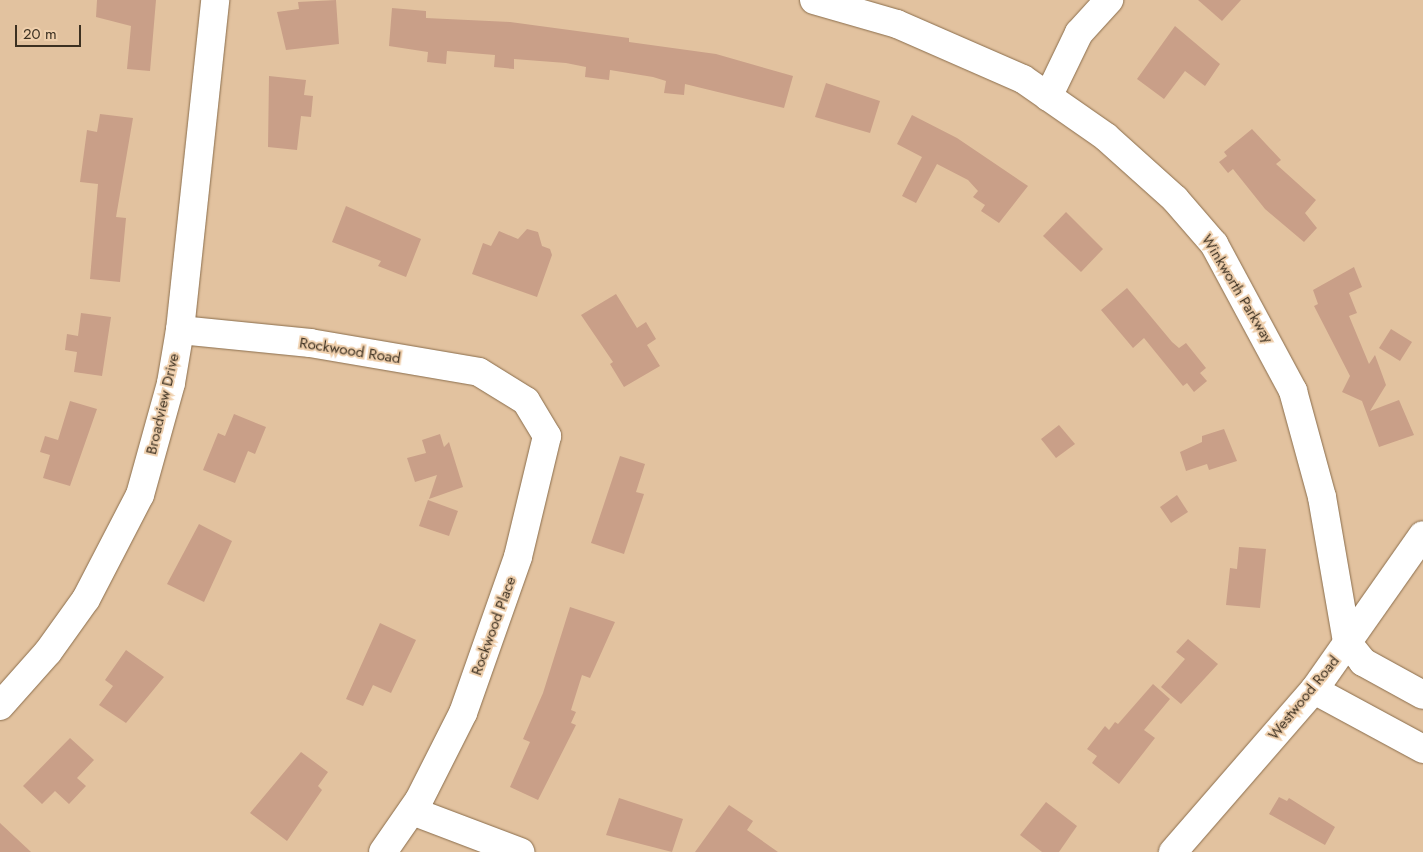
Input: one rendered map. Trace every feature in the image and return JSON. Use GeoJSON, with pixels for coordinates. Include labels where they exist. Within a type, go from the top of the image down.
{"type":"FeatureCollection","features":[{"type":"Feature","properties":{"kind":"street","name":"Broadview Drive"},"geometry":{"type":"LineString","coordinates":[[0,706],[48,652],[86,599],[140,495],[171,384],[180,330],[215,0]]}},
{"type":"Feature","properties":{"kind":"street","name":"Winkworth Parkway"},"geometry":{"type":"LineString","coordinates":[[814,0],[897,24],[1023,78],[1106,137],[1176,199],[1214,244],[1268,337],[1294,391],[1322,496],[1348,642],[1363,662],[1423,695]]}},
{"type":"Feature","properties":{"kind":"street"},"geometry":{"type":"LineString","coordinates":[[1048,97],[1079,33],[1109,0]]}},
{"type":"Feature","properties":{"kind":"street","name":"Rockwood Road"},"geometry":{"type":"LineString","coordinates":[[180,330],[310,343],[479,372],[514,392]]}},
{"type":"Feature","properties":{"kind":"street","name":"Rockwood Place"},"geometry":{"type":"LineString","coordinates":[[383,852],[412,811],[463,713],[518,557],[543,465],[547,436],[540,418],[514,392]]}},
{"type":"Feature","properties":{"kind":"street","name":"Westwood Road"},"geometry":{"type":"LineString","coordinates":[[1173,852],[1314,690],[1423,535]]}},
{"type":"Feature","properties":{"kind":"street"},"geometry":{"type":"LineString","coordinates":[[1314,690],[1423,749]]}},
{"type":"Feature","properties":{"kind":"street"},"geometry":{"type":"LineString","coordinates":[[412,811],[520,852]]}},
{"type":"Feature","properties":{"kind":"building"},"geometry":{"type":"Polygon","coordinates":[[[97,0],[156,0],[150,71],[127,69],[131,26],[96,17],[97,0]]]}},
{"type":"Feature","properties":{"kind":"building"},"geometry":{"type":"Polygon","coordinates":[[[336,0],[339,44],[286,50],[277,12],[299,9],[298,2],[336,0]]]}},
{"type":"Feature","properties":{"kind":"building"},"geometry":{"type":"Polygon","coordinates":[[[1198,0],[1241,0],[1222,21],[1198,0]]]}},
{"type":"Feature","properties":{"kind":"building"},"geometry":{"type":"Polygon","coordinates":[[[392,8],[426,11],[426,18],[510,22],[629,38],[629,42],[716,54],[793,76],[784,108],[685,84],[684,95],[664,93],[666,81],[610,70],[609,80],[585,77],[586,67],[566,63],[514,59],[514,69],[494,67],[495,55],[447,51],[446,64],[427,62],[428,52],[389,46],[392,8]]]}},
{"type":"Feature","properties":{"kind":"building"},"geometry":{"type":"Polygon","coordinates":[[[1175,26],[1220,64],[1205,86],[1185,71],[1164,99],[1137,79],[1175,26]]]}},
{"type":"Feature","properties":{"kind":"building"},"geometry":{"type":"Polygon","coordinates":[[[269,76],[306,80],[304,95],[313,96],[311,117],[301,116],[297,150],[268,147],[269,76]]]}},
{"type":"Feature","properties":{"kind":"building"},"geometry":{"type":"Polygon","coordinates":[[[826,83],[880,101],[870,133],[815,117],[826,83]]]}},
{"type":"Feature","properties":{"kind":"building"},"geometry":{"type":"Polygon","coordinates":[[[100,114],[133,118],[116,217],[126,218],[120,282],[90,279],[98,184],[80,182],[87,130],[97,132],[100,114]]]}},
{"type":"Feature","properties":{"kind":"building"},"geometry":{"type":"Polygon","coordinates":[[[912,115],[957,138],[1028,186],[999,223],[981,211],[985,205],[973,197],[978,191],[968,180],[937,164],[916,203],[902,196],[922,157],[897,144],[912,115]]]}},
{"type":"Feature","properties":{"kind":"building"},"geometry":{"type":"Polygon","coordinates":[[[1252,129],[1281,160],[1276,164],[1316,200],[1305,213],[1317,228],[1304,242],[1265,209],[1233,169],[1228,173],[1219,162],[1227,156],[1224,152],[1252,129]]]}},
{"type":"Feature","properties":{"kind":"building"},"geometry":{"type":"Polygon","coordinates":[[[346,206],[421,239],[406,277],[378,266],[381,261],[332,242],[346,206]]]}},
{"type":"Feature","properties":{"kind":"building"},"geometry":{"type":"Polygon","coordinates":[[[1066,212],[1103,249],[1081,272],[1043,236],[1066,212]]]}},
{"type":"Feature","properties":{"kind":"building"},"geometry":{"type":"Polygon","coordinates":[[[527,229],[538,232],[542,246],[550,249],[552,255],[537,297],[472,274],[483,243],[491,246],[499,231],[518,239],[527,229]]]}},
{"type":"Feature","properties":{"kind":"building"},"geometry":{"type":"Polygon","coordinates":[[[1354,267],[1362,287],[1349,293],[1357,313],[1349,316],[1369,364],[1375,355],[1386,385],[1370,411],[1399,400],[1414,435],[1379,447],[1362,401],[1342,392],[1350,376],[1314,306],[1318,304],[1313,290],[1354,267]]]}},
{"type":"Feature","properties":{"kind":"building"},"geometry":{"type":"Polygon","coordinates":[[[1127,288],[1172,342],[1179,348],[1186,343],[1206,368],[1200,373],[1207,381],[1194,392],[1187,383],[1183,386],[1144,338],[1133,348],[1101,310],[1127,288]]]}},
{"type":"Feature","properties":{"kind":"building"},"geometry":{"type":"Polygon","coordinates":[[[616,294],[637,328],[646,322],[656,339],[647,345],[660,366],[624,387],[610,364],[613,362],[581,315],[616,294]]]}},
{"type":"Feature","properties":{"kind":"building"},"geometry":{"type":"Polygon","coordinates":[[[81,313],[111,317],[102,376],[74,372],[77,352],[65,350],[67,334],[78,336],[81,313]]]}},
{"type":"Feature","properties":{"kind":"building"},"geometry":{"type":"Polygon","coordinates":[[[1391,329],[1412,342],[1400,361],[1379,348],[1391,329]]]}},
{"type":"Feature","properties":{"kind":"building"},"geometry":{"type":"Polygon","coordinates":[[[70,401],[97,409],[70,486],[43,478],[50,455],[40,452],[45,436],[58,440],[70,401]]]}},
{"type":"Feature","properties":{"kind":"building"},"geometry":{"type":"Polygon","coordinates":[[[234,414],[266,427],[255,454],[248,451],[235,483],[203,470],[218,433],[225,436],[234,414]]]}},
{"type":"Feature","properties":{"kind":"building"},"geometry":{"type":"Polygon","coordinates":[[[1059,425],[1075,444],[1056,458],[1041,439],[1059,425]]]}},
{"type":"Feature","properties":{"kind":"building"},"geometry":{"type":"Polygon","coordinates":[[[1224,429],[1237,461],[1209,470],[1207,464],[1186,471],[1180,452],[1202,442],[1202,436],[1224,429]]]}},
{"type":"Feature","properties":{"kind":"building"},"geometry":{"type":"Polygon","coordinates":[[[440,434],[444,447],[449,442],[463,487],[429,499],[437,475],[415,482],[407,458],[426,453],[422,440],[440,434]]]}},
{"type":"Feature","properties":{"kind":"building"},"geometry":{"type":"Polygon","coordinates":[[[620,456],[645,464],[636,492],[644,494],[624,554],[591,543],[620,456]]]}},
{"type":"Feature","properties":{"kind":"building"},"geometry":{"type":"Polygon","coordinates":[[[1177,495],[1188,512],[1171,523],[1160,507],[1177,495]]]}},
{"type":"Feature","properties":{"kind":"building"},"geometry":{"type":"Polygon","coordinates":[[[428,500],[458,511],[449,536],[419,526],[428,500]]]}},
{"type":"Feature","properties":{"kind":"building"},"geometry":{"type":"Polygon","coordinates":[[[199,524],[232,541],[204,602],[167,584],[199,524]]]}},
{"type":"Feature","properties":{"kind":"building"},"geometry":{"type":"Polygon","coordinates":[[[1239,547],[1266,549],[1260,608],[1226,605],[1230,568],[1237,569],[1239,547]]]}},
{"type":"Feature","properties":{"kind":"building"},"geometry":{"type":"Polygon","coordinates":[[[570,607],[615,622],[590,678],[582,675],[571,710],[576,712],[571,723],[576,725],[538,800],[510,787],[530,742],[523,739],[543,693],[570,607]]]}},
{"type":"Feature","properties":{"kind":"building"},"geometry":{"type":"Polygon","coordinates":[[[380,623],[416,640],[391,693],[373,685],[363,706],[346,699],[380,623]]]}},
{"type":"Feature","properties":{"kind":"building"},"geometry":{"type":"Polygon","coordinates":[[[1188,639],[1218,664],[1181,704],[1161,687],[1185,659],[1176,652],[1188,639]]]}},
{"type":"Feature","properties":{"kind":"building"},"geometry":{"type":"Polygon","coordinates":[[[126,650],[164,677],[126,723],[99,705],[113,686],[105,680],[126,650]]]}},
{"type":"Feature","properties":{"kind":"building"},"geometry":{"type":"Polygon","coordinates":[[[1153,684],[1170,699],[1144,730],[1155,738],[1119,784],[1092,763],[1097,756],[1087,749],[1105,726],[1109,730],[1115,722],[1118,724],[1153,684]]]}},
{"type":"Feature","properties":{"kind":"building"},"geometry":{"type":"Polygon","coordinates":[[[70,738],[94,760],[77,778],[86,786],[69,804],[55,791],[42,804],[23,786],[70,738]]]}},
{"type":"Feature","properties":{"kind":"building"},"geometry":{"type":"Polygon","coordinates":[[[301,752],[328,772],[318,786],[322,790],[287,841],[250,813],[301,752]]]}},
{"type":"Feature","properties":{"kind":"building"},"geometry":{"type":"Polygon","coordinates":[[[1279,797],[1287,801],[1289,798],[1335,827],[1325,845],[1269,814],[1279,797]]]}},
{"type":"Feature","properties":{"kind":"building"},"geometry":{"type":"Polygon","coordinates":[[[619,798],[683,819],[672,852],[606,835],[619,798]]]}},
{"type":"Feature","properties":{"kind":"building"},"geometry":{"type":"Polygon","coordinates":[[[1046,802],[1077,826],[1059,852],[1042,852],[1020,835],[1046,802]]]}},
{"type":"Feature","properties":{"kind":"building"},"geometry":{"type":"Polygon","coordinates":[[[729,805],[753,821],[747,830],[778,852],[695,852],[729,805]]]}},
{"type":"Feature","properties":{"kind":"building"},"geometry":{"type":"Polygon","coordinates":[[[0,823],[31,852],[0,852],[0,823]]]}}]}
